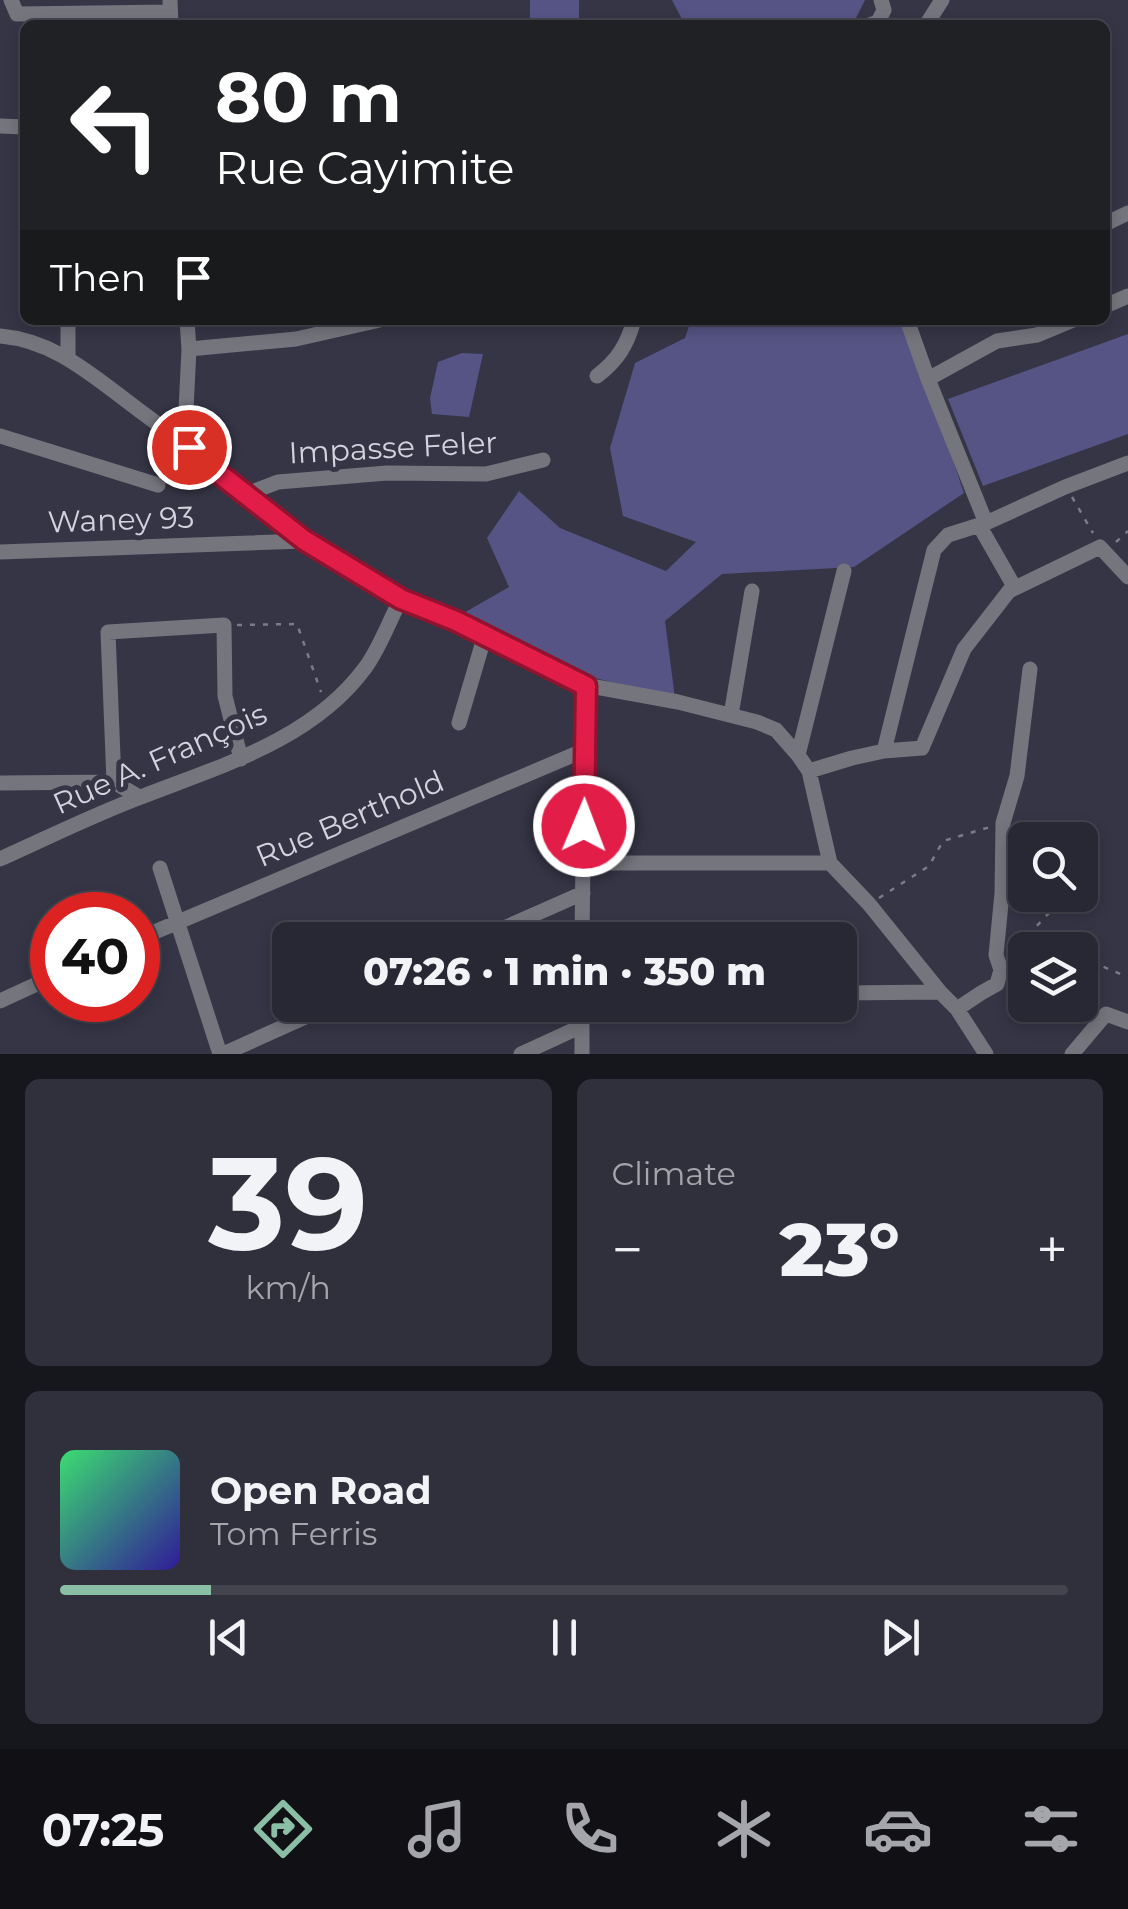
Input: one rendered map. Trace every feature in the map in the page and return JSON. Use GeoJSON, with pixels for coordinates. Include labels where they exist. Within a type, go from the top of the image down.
{"type":"FeatureCollection","features":[{"type":"Feature","properties":{"kind":"street"},"geometry":{"type":"LineString","coordinates":[[11,0],[17,14],[170,12]]}},
{"type":"Feature","properties":{"kind":"street"},"geometry":{"type":"LineString","coordinates":[[68,325],[68,358]]}},
{"type":"Feature","properties":{"kind":"street"},"geometry":{"type":"LineString","coordinates":[[187,325],[185,430],[189,447]]}},
{"type":"Feature","properties":{"kind":"street"},"geometry":{"type":"LineString","coordinates":[[188,349],[296,338],[357,325]]}},
{"type":"Feature","properties":{"kind":"street"},"geometry":{"type":"LineString","coordinates":[[598,376],[624,350],[632,325]]}},
{"type":"Feature","properties":{"kind":"street"},"geometry":{"type":"LineString","coordinates":[[909,325],[982,524],[1015,588]]}},
{"type":"Feature","properties":{"kind":"street"},"geometry":{"type":"LineString","coordinates":[[928,379],[997,342],[1037,336],[1062,325]]}},
{"type":"Feature","properties":{"kind":"street"},"geometry":{"type":"LineString","coordinates":[[0,336],[30,340],[68,358],[189,447],[304,540],[401,599],[456,621],[586,686],[678,702],[776,730],[808,771],[830,863],[957,1010],[986,1054]]}},
{"type":"Feature","properties":{"kind":"street"},"geometry":{"type":"LineString","coordinates":[[0,436],[158,485]]}},
{"type":"Feature","properties":{"kind":"street","name":"Impasse Feler"},"geometry":{"type":"LineString","coordinates":[[250,497],[278,482],[388,473],[486,474],[543,460]]}},
{"type":"Feature","properties":{"kind":"street"},"geometry":{"type":"LineString","coordinates":[[884,751],[934,550],[948,535],[1128,462]]}},
{"type":"Feature","properties":{"kind":"street","name":"Waney 93"},"geometry":{"type":"LineString","coordinates":[[0,552],[304,540]]}},
{"type":"Feature","properties":{"kind":"street"},"geometry":{"type":"LineString","coordinates":[[808,771],[884,751],[922,748],[964,649],[1008,591],[1100,547],[1128,577]]}},
{"type":"Feature","properties":{"kind":"street"},"geometry":{"type":"LineString","coordinates":[[798,755],[844,571]]}},
{"type":"Feature","properties":{"kind":"street"},"geometry":{"type":"LineString","coordinates":[[730,715],[752,591]]}},
{"type":"Feature","properties":{"kind":"street","name":"Rue A. François"},"geometry":{"type":"LineString","coordinates":[[0,860],[282,738],[326,708],[366,667],[401,599]]}},
{"type":"Feature","properties":{"kind":"street"},"geometry":{"type":"LineString","coordinates":[[114,782],[108,632],[224,625],[224,696],[241,759]]}},
{"type":"Feature","properties":{"kind":"street"},"geometry":{"type":"LineString","coordinates":[[460,723],[485,636]]}},
{"type":"Feature","properties":{"kind":"street"},"geometry":{"type":"LineString","coordinates":[[957,1010],[997,984],[1000,970],[996,955],[1003,823],[1018,776],[1030,669]]}},
{"type":"Feature","properties":{"kind":"street"},"geometry":{"type":"LineString","coordinates":[[582,922],[586,686]]}},
{"type":"Feature","properties":{"kind":"street","name":"Rue Berthold"},"geometry":{"type":"LineString","coordinates":[[160,930],[585,750]]}},
{"type":"Feature","properties":{"kind":"street"},"geometry":{"type":"LineString","coordinates":[[0,783],[114,782],[138,798]]}},
{"type":"Feature","properties":{"kind":"street"},"geometry":{"type":"LineString","coordinates":[[584,863],[830,863]]}},
{"type":"Feature","properties":{"kind":"street"},"geometry":{"type":"LineString","coordinates":[[160,868],[221,1054],[293,1022]]}},
{"type":"Feature","properties":{"kind":"street"},"geometry":{"type":"LineString","coordinates":[[517,922],[583,892]]}},
{"type":"Feature","properties":{"kind":"street"},"geometry":{"type":"LineString","coordinates":[[0,1001],[30,988]]}},
{"type":"Feature","properties":{"kind":"street"},"geometry":{"type":"LineString","coordinates":[[857,993],[940,992]]}},
{"type":"Feature","properties":{"kind":"street"},"geometry":{"type":"LineString","coordinates":[[1072,1054],[1106,1014],[1128,1022]]}},
{"type":"Feature","properties":{"kind":"street"},"geometry":{"type":"LineString","coordinates":[[582,1022],[582,1054]]}},
{"type":"Feature","properties":{"kind":"street"},"geometry":{"type":"LineString","coordinates":[[520,1054],[582,1026]]}},
{"type":"Feature","properties":{"kind":"path"},"geometry":{"type":"LineString","coordinates":[[1065,487],[1100,547],[1114,543],[1128,532]]}},
{"type":"Feature","properties":{"kind":"path"},"geometry":{"type":"LineString","coordinates":[[224,625],[296,624],[326,708]]}},
{"type":"Feature","properties":{"kind":"path"},"geometry":{"type":"LineString","coordinates":[[869,904],[929,866],[944,841],[1003,823]]}},
{"type":"Feature","properties":{"kind":"path"},"geometry":{"type":"LineString","coordinates":[[998,938],[1031,932],[1050,912]]}},
{"type":"Feature","properties":{"kind":"path"},"geometry":{"type":"LineString","coordinates":[[1098,965],[1125,976]]}},
{"type":"Feature","properties":{"kind":"path"},"geometry":{"type":"LineString","coordinates":[[1098,1005],[1106,1014]]}},
{"type":"Feature","properties":{"kind":"shaded area"},"geometry":{"type":"Polygon","coordinates":[[[530,0],[579,0],[579,20],[530,20],[530,0]]]}},
{"type":"Feature","properties":{"kind":"shaded area"},"geometry":{"type":"Polygon","coordinates":[[[672,0],[865,0],[855,20],[682,20],[672,0]]]}},
{"type":"Feature","properties":{"kind":"shaded area"},"geometry":{"type":"Polygon","coordinates":[[[689,325],[907,325],[964,493],[854,567],[722,574],[665,621],[675,698],[595,678],[462,614],[509,587],[487,538],[519,491],[560,528],[666,571],[696,542],[623,516],[610,448],[635,363],[685,338],[689,325]]]}},
{"type":"Feature","properties":{"kind":"shaded area"},"geometry":{"type":"Polygon","coordinates":[[[1128,334],[1128,434],[983,486],[948,399],[1128,334]]]}},
{"type":"Feature","properties":{"kind":"shaded area"},"geometry":{"type":"Polygon","coordinates":[[[462,353],[483,354],[469,417],[432,414],[430,398],[438,362],[462,353]]]}},
{"type":"Feature","properties":{"kind":"route"},"geometry":{"type":"LineString","coordinates":[[189,447],[304,540],[401,599],[456,621],[586,686],[584,826]]}}]}
